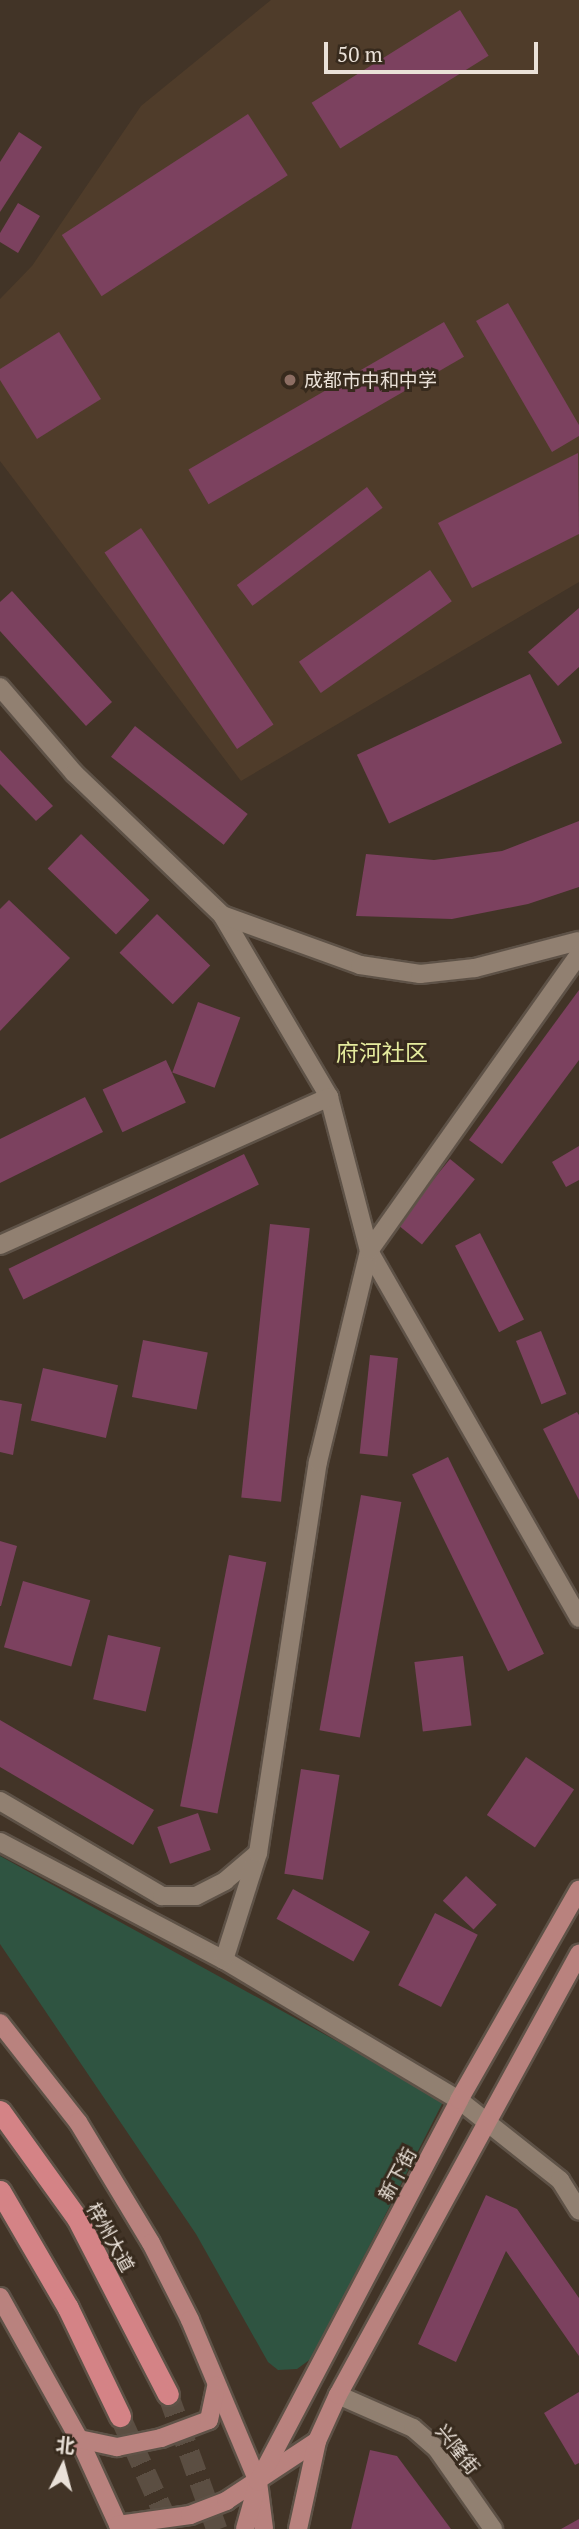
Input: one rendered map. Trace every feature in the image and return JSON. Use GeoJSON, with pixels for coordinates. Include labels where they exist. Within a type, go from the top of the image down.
{"type":"FeatureCollection","features":[{"type":"Feature","properties":{"kind":"highway","name":"梓州大道"},"geometry":{"type":"LineString","coordinates":[[0,2111],[77,2218],[168,2394]]}},
{"type":"Feature","properties":{"kind":"highway"},"geometry":{"type":"LineString","coordinates":[[0,2191],[68,2308],[120,2416]]}},
{"type":"Feature","properties":{"kind":"main road","name":"新下街"},"geometry":{"type":"LineString","coordinates":[[245,2529],[258,2482],[459,2100],[579,1890]]}},
{"type":"Feature","properties":{"kind":"main road"},"geometry":{"type":"LineString","coordinates":[[298,2529],[317,2441],[338,2395],[579,1954]]}},
{"type":"Feature","properties":{"kind":"main road"},"geometry":{"type":"LineString","coordinates":[[0,2023],[78,2122],[151,2243],[258,2482],[264,2529]]}},
{"type":"Feature","properties":{"kind":"main road"},"geometry":{"type":"LineString","coordinates":[[0,2297],[79,2439],[119,2527],[190,2515],[258,2482],[317,2441]]}},
{"type":"Feature","properties":{"kind":"main road"},"geometry":{"type":"LineString","coordinates":[[79,2439],[117,2447],[161,2438],[209,2420],[216,2386]]}},
{"type":"Feature","properties":{"kind":"street"},"geometry":{"type":"LineString","coordinates":[[0,688],[74,773],[222,915],[329,1097],[369,1251],[579,1618]]}},
{"type":"Feature","properties":{"kind":"street"},"geometry":{"type":"LineString","coordinates":[[222,915],[360,965],[420,974],[475,968],[579,942]]}},
{"type":"Feature","properties":{"kind":"street"},"geometry":{"type":"LineString","coordinates":[[224,1960],[258,1853],[318,1462],[369,1251],[579,954]]}},
{"type":"Feature","properties":{"kind":"street"},"geometry":{"type":"LineString","coordinates":[[0,1245],[329,1097]]}},
{"type":"Feature","properties":{"kind":"street"},"geometry":{"type":"LineString","coordinates":[[0,1801],[162,1896],[196,1896],[225,1881],[258,1853]]}},
{"type":"Feature","properties":{"kind":"street"},"geometry":{"type":"LineString","coordinates":[[0,1842],[224,1960],[459,2100],[560,2180],[579,2210]]}},
{"type":"Feature","properties":{"kind":"street","name":"兴隆街"},"geometry":{"type":"LineString","coordinates":[[338,2395],[413,2428],[437,2449],[493,2529]]}},
{"type":"Feature","properties":{"kind":"shaded area","name":"成都市中和中学"},"geometry":{"type":"Polygon","coordinates":[[[271,0],[579,0],[579,582],[241,781],[0,461],[0,299],[32,266],[141,106],[271,0]]]}},
{"type":"Feature","properties":{"kind":"green space"},"geometry":{"type":"Polygon","coordinates":[[[0,1856],[444,2100],[312,2358],[297,2369],[278,2370],[268,2362],[196,2234],[0,1944],[0,1856]]]}},
{"type":"Feature","properties":{"kind":"building"},"geometry":{"type":"Polygon","coordinates":[[[460,10],[489,56],[340,149],[312,103],[460,10]]]}},
{"type":"Feature","properties":{"kind":"building"},"geometry":{"type":"Polygon","coordinates":[[[248,114],[288,175],[102,296],[62,235],[248,114]]]}},
{"type":"Feature","properties":{"kind":"building"},"geometry":{"type":"Polygon","coordinates":[[[19,132],[42,147],[0,212],[0,162],[19,132]]]}},
{"type":"Feature","properties":{"kind":"building"},"geometry":{"type":"Polygon","coordinates":[[[18,203],[40,216],[18,253],[0,242],[0,233],[18,203]]]}},
{"type":"Feature","properties":{"kind":"building"},"geometry":{"type":"Polygon","coordinates":[[[508,303],[579,425],[579,436],[552,452],[476,321],[508,303]]]}},
{"type":"Feature","properties":{"kind":"building"},"geometry":{"type":"Polygon","coordinates":[[[444,322],[464,357],[209,504],[189,470],[444,322]]]}},
{"type":"Feature","properties":{"kind":"building"},"geometry":{"type":"Polygon","coordinates":[[[59,332],[101,399],[37,439],[0,380],[0,369],[59,332]]]}},
{"type":"Feature","properties":{"kind":"building"},"geometry":{"type":"Polygon","coordinates":[[[578,453],[579,534],[472,588],[438,523],[578,453]]]}},
{"type":"Feature","properties":{"kind":"building"},"geometry":{"type":"Polygon","coordinates":[[[367,487],[383,508],[252,606],[237,585],[367,487]]]}},
{"type":"Feature","properties":{"kind":"building"},"geometry":{"type":"Polygon","coordinates":[[[141,528],[274,724],[237,749],[105,553],[141,528]]]}},
{"type":"Feature","properties":{"kind":"building"},"geometry":{"type":"Polygon","coordinates":[[[430,570],[452,601],[321,693],[299,662],[430,570]]]}},
{"type":"Feature","properties":{"kind":"building"},"geometry":{"type":"Polygon","coordinates":[[[12,591],[112,702],[86,726],[0,631],[0,602],[12,591]]]}},
{"type":"Feature","properties":{"kind":"building"},"geometry":{"type":"Polygon","coordinates":[[[579,608],[579,667],[558,686],[528,652],[579,608]]]}},
{"type":"Feature","properties":{"kind":"building"},"geometry":{"type":"Polygon","coordinates":[[[530,674],[562,743],[389,824],[357,755],[530,674]]]}},
{"type":"Feature","properties":{"kind":"building"},"geometry":{"type":"Polygon","coordinates":[[[135,726],[248,814],[224,845],[111,757],[135,726]]]}},
{"type":"Feature","properties":{"kind":"building"},"geometry":{"type":"Polygon","coordinates":[[[0,750],[53,806],[36,821],[0,784],[0,750]]]}},
{"type":"Feature","properties":{"kind":"building"},"geometry":{"type":"Polygon","coordinates":[[[579,821],[579,887],[528,904],[452,919],[356,916],[366,854],[434,860],[502,851],[579,821]]]}},
{"type":"Feature","properties":{"kind":"building"},"geometry":{"type":"Polygon","coordinates":[[[81,834],[149,900],[116,935],[48,869],[81,834]]]}},
{"type":"Feature","properties":{"kind":"building"},"geometry":{"type":"Polygon","coordinates":[[[9,900],[70,958],[0,1031],[0,909],[9,900]]]}},
{"type":"Feature","properties":{"kind":"building"},"geometry":{"type":"Polygon","coordinates":[[[157,914],[210,965],[173,1004],[119,953],[157,914]]]}},
{"type":"Feature","properties":{"kind":"building"},"geometry":{"type":"Polygon","coordinates":[[[579,990],[579,1060],[502,1164],[469,1140],[579,990]]]}},
{"type":"Feature","properties":{"kind":"building"},"geometry":{"type":"Polygon","coordinates":[[[198,1002],[240,1017],[215,1088],[172,1072],[198,1002]]]}},
{"type":"Feature","properties":{"kind":"building"},"geometry":{"type":"Polygon","coordinates":[[[166,1060],[186,1103],[122,1132],[103,1090],[166,1060]]]}},
{"type":"Feature","properties":{"kind":"building"},"geometry":{"type":"Polygon","coordinates":[[[85,1097],[103,1132],[0,1183],[0,1139],[85,1097]]]}},
{"type":"Feature","properties":{"kind":"building"},"geometry":{"type":"Polygon","coordinates":[[[579,1146],[579,1180],[566,1187],[552,1162],[579,1146]]]}},
{"type":"Feature","properties":{"kind":"building"},"geometry":{"type":"Polygon","coordinates":[[[244,1154],[259,1185],[23,1299],[9,1269],[244,1154]]]}},
{"type":"Feature","properties":{"kind":"building"},"geometry":{"type":"Polygon","coordinates":[[[450,1159],[475,1179],[422,1244],[397,1224],[450,1159]]]}},
{"type":"Feature","properties":{"kind":"building"},"geometry":{"type":"Polygon","coordinates":[[[270,1224],[310,1228],[281,1502],[241,1497],[270,1224]]]}},
{"type":"Feature","properties":{"kind":"building"},"geometry":{"type":"Polygon","coordinates":[[[480,1233],[524,1319],[499,1332],[455,1246],[480,1233]]]}},
{"type":"Feature","properties":{"kind":"building"},"geometry":{"type":"Polygon","coordinates":[[[541,1331],[566,1394],[541,1404],[516,1341],[541,1331]]]}},
{"type":"Feature","properties":{"kind":"building"},"geometry":{"type":"Polygon","coordinates":[[[143,1340],[208,1353],[197,1410],[132,1397],[143,1340]]]}},
{"type":"Feature","properties":{"kind":"building"},"geometry":{"type":"Polygon","coordinates":[[[370,1355],[398,1358],[387,1456],[360,1453],[370,1355]]]}},
{"type":"Feature","properties":{"kind":"building"},"geometry":{"type":"Polygon","coordinates":[[[43,1368],[118,1385],[106,1438],[31,1421],[43,1368]]]}},
{"type":"Feature","properties":{"kind":"building"},"geometry":{"type":"Polygon","coordinates":[[[0,1400],[22,1404],[13,1455],[0,1452],[0,1400]]]}},
{"type":"Feature","properties":{"kind":"building"},"geometry":{"type":"Polygon","coordinates":[[[577,1412],[579,1415],[579,1500],[543,1429],[577,1412]]]}},
{"type":"Feature","properties":{"kind":"building"},"geometry":{"type":"Polygon","coordinates":[[[448,1457],[544,1654],[508,1671],[412,1475],[448,1457]]]}},
{"type":"Feature","properties":{"kind":"building"},"geometry":{"type":"Polygon","coordinates":[[[361,1495],[401,1502],[360,1737],[319,1730],[361,1495]]]}},
{"type":"Feature","properties":{"kind":"building"},"geometry":{"type":"Polygon","coordinates":[[[0,1541],[17,1546],[1,1606],[0,1606],[0,1541]]]}},
{"type":"Feature","properties":{"kind":"building"},"geometry":{"type":"Polygon","coordinates":[[[229,1555],[266,1562],[217,1814],[180,1806],[229,1555]]]}},
{"type":"Feature","properties":{"kind":"building"},"geometry":{"type":"Polygon","coordinates":[[[23,1581],[90,1600],[71,1667],[4,1647],[23,1581]]]}},
{"type":"Feature","properties":{"kind":"building"},"geometry":{"type":"Polygon","coordinates":[[[108,1635],[161,1647],[146,1711],[93,1699],[108,1635]]]}},
{"type":"Feature","properties":{"kind":"building"},"geometry":{"type":"Polygon","coordinates":[[[463,1656],[472,1725],[423,1731],[414,1662],[463,1656]]]}},
{"type":"Feature","properties":{"kind":"building"},"geometry":{"type":"Polygon","coordinates":[[[0,1720],[154,1810],[133,1845],[0,1767],[0,1720]]]}},
{"type":"Feature","properties":{"kind":"building"},"geometry":{"type":"Polygon","coordinates":[[[526,1757],[574,1789],[535,1847],[487,1815],[526,1757]]]}},
{"type":"Feature","properties":{"kind":"building"},"geometry":{"type":"Polygon","coordinates":[[[301,1769],[340,1775],[323,1880],[284,1874],[301,1769]]]}},
{"type":"Feature","properties":{"kind":"building"},"geometry":{"type":"Polygon","coordinates":[[[198,1813],[211,1850],[170,1864],[157,1827],[198,1813]]]}},
{"type":"Feature","properties":{"kind":"building"},"geometry":{"type":"Polygon","coordinates":[[[466,1876],[497,1905],[474,1930],[443,1901],[466,1876]]]}},
{"type":"Feature","properties":{"kind":"building"},"geometry":{"type":"Polygon","coordinates":[[[293,1889],[370,1932],[353,1961],[277,1919],[293,1889]]]}},
{"type":"Feature","properties":{"kind":"building"},"geometry":{"type":"Polygon","coordinates":[[[435,1913],[478,1935],[441,2007],[398,1985],[435,1913]]]}},
{"type":"Feature","properties":{"kind":"building"},"geometry":{"type":"Polygon","coordinates":[[[486,2195],[517,2209],[579,2298],[579,2356],[506,2251],[456,2362],[418,2344],[486,2195]]]}},
{"type":"Feature","properties":{"kind":"building"},"geometry":{"type":"Polygon","coordinates":[[[579,2392],[579,2463],[575,2465],[544,2413],[579,2392]]]}},
{"type":"Feature","properties":{"kind":"building"},"geometry":{"type":"Polygon","coordinates":[[[370,2450],[397,2456],[451,2529],[351,2529],[370,2450]]]}},
{"type":"Feature","properties":{"kind":"building"},"geometry":{"type":"Polygon","coordinates":[[[579,2519],[579,2529],[561,2529],[579,2519]]]}},
{"type":"Feature","properties":{"kind":"tunnel"},"geometry":{"type":"LineString","coordinates":[[168,2394],[217,2529]]}},
{"type":"Feature","properties":{"kind":"tunnel"},"geometry":{"type":"LineString","coordinates":[[120,2416],[171,2529]]}},
{"type":"Feature","properties":{"kind":"place","name":"成都市中和中学"},"geometry":{"type":"Point","coordinates":[290,380]}},
{"type":"Feature","properties":{"kind":"district","name":"府河社区"},"geometry":{"type":"Point","coordinates":[382,1053]}}]}
